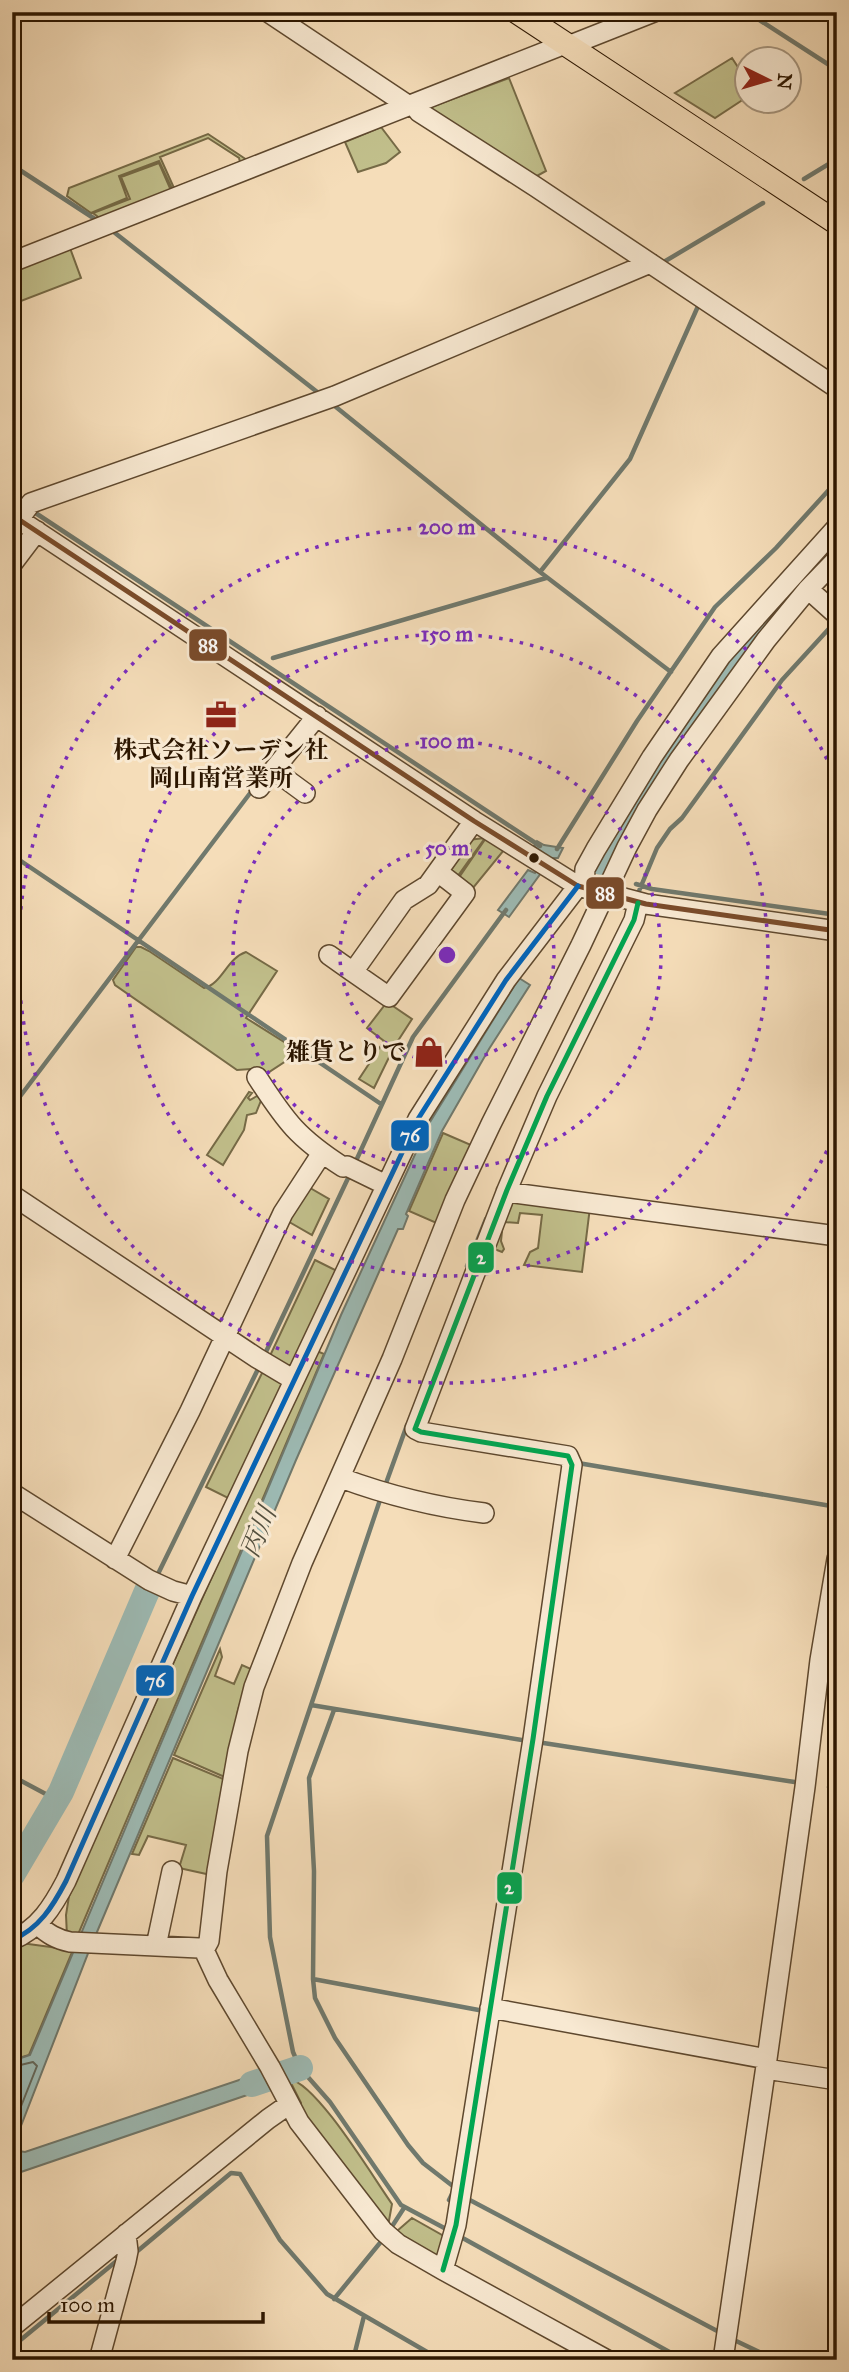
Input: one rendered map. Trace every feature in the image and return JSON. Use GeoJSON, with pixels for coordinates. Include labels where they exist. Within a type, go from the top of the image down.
{"type":"FeatureCollection","features":[{"type":"Feature","properties":{"kind":"main road"},"geometry":{"type":"LineString","coordinates":[[517,12],[837,223]]}},
{"type":"Feature","properties":{"kind":"street"},"geometry":{"type":"LineString","coordinates":[[268,12],[537,187],[837,388]]}},
{"type":"Feature","properties":{"kind":"street"},"geometry":{"type":"LineString","coordinates":[[12,262],[653,12]]}},
{"type":"Feature","properties":{"kind":"street"},"geometry":{"type":"LineString","coordinates":[[650,263],[335,396],[20,513],[37,531],[474,821],[581,886],[638,903],[837,931]]}},
{"type":"Feature","properties":{"kind":"street"},"geometry":{"type":"LineString","coordinates":[[12,1940],[23,1936],[38,1924],[66,1881],[192,1596],[418,1119],[506,980],[581,886],[585,869],[596,849],[652,757],[721,656],[837,527]]}},
{"type":"Feature","properties":{"kind":"street"},"geometry":{"type":"LineString","coordinates":[[12,564],[37,531]]}},
{"type":"Feature","properties":{"kind":"street"},"geometry":{"type":"LineString","coordinates":[[204,1950],[209,1941],[217,1871],[248,1704],[303,1563],[341,1478],[455,1200],[636,830],[679,760],[766,640],[837,559]]}},
{"type":"Feature","properties":{"kind":"street"},"geometry":{"type":"LineString","coordinates":[[808,589],[836,615]]}},
{"type":"Feature","properties":{"kind":"street"},"geometry":{"type":"LineString","coordinates":[[259,788],[317,716]]}},
{"type":"Feature","properties":{"kind":"street"},"geometry":{"type":"LineString","coordinates":[[275,771],[304,793]]}},
{"type":"Feature","properties":{"kind":"street"},"geometry":{"type":"LineString","coordinates":[[354,972],[404,900],[428,885],[474,821]]}},
{"type":"Feature","properties":{"kind":"street"},"geometry":{"type":"LineString","coordinates":[[329,955],[389,997],[465,893],[438,872]]}},
{"type":"Feature","properties":{"kind":"street"},"geometry":{"type":"LineString","coordinates":[[443,2270],[454,2234],[490,2008],[532,1742],[560,1521],[571,1462],[568,1456],[415,1429],[508,1189],[557,1074],[634,920],[638,903]]}},
{"type":"Feature","properties":{"kind":"street"},"geometry":{"type":"LineString","coordinates":[[257,1077],[290,1126],[322,1153],[343,1167],[386,1185]]}},
{"type":"Feature","properties":{"kind":"street"},"geometry":{"type":"LineString","coordinates":[[117,1556],[228,1332],[283,1213],[322,1153]]}},
{"type":"Feature","properties":{"kind":"street"},"geometry":{"type":"LineString","coordinates":[[508,1189],[837,1236]]}},
{"type":"Feature","properties":{"kind":"street"},"geometry":{"type":"LineString","coordinates":[[12,1195],[228,1332],[262,1361],[295,1380]]}},
{"type":"Feature","properties":{"kind":"street"},"geometry":{"type":"LineString","coordinates":[[341,1478],[383,1493],[484,1513]]}},
{"type":"Feature","properties":{"kind":"street"},"geometry":{"type":"LineString","coordinates":[[12,1493],[117,1556],[154,1582],[192,1596]]}},
{"type":"Feature","properties":{"kind":"street"},"geometry":{"type":"LineString","coordinates":[[723,2360],[837,1559]]}},
{"type":"Feature","properties":{"kind":"street"},"geometry":{"type":"LineString","coordinates":[[156,1946],[172,1871]]}},
{"type":"Feature","properties":{"kind":"street"},"geometry":{"type":"LineString","coordinates":[[38,1924],[48,1934],[70,1942],[204,1950],[288,2105],[387,2234],[443,2270],[607,2360]]}},
{"type":"Feature","properties":{"kind":"street"},"geometry":{"type":"LineString","coordinates":[[490,2008],[765,2062],[837,2080]]}},
{"type":"Feature","properties":{"kind":"street"},"geometry":{"type":"LineString","coordinates":[[12,2327],[127,2249],[288,2105]]}},
{"type":"Feature","properties":{"kind":"street"},"geometry":{"type":"LineString","coordinates":[[99,2360],[127,2249]]}},
{"type":"Feature","properties":{"kind":"shaded area"},"geometry":{"type":"Polygon","coordinates":[[[732,58],[734,61],[734,106],[715,118],[675,93],[732,58]]]}},
{"type":"Feature","properties":{"kind":"shaded area"},"geometry":{"type":"Polygon","coordinates":[[[509,78],[546,171],[535,177],[430,109],[509,78]]]}},
{"type":"Feature","properties":{"kind":"shaded area"},"geometry":{"type":"Polygon","coordinates":[[[381,127],[400,152],[386,163],[358,172],[345,142],[381,127]]]}},
{"type":"Feature","properties":{"kind":"shaded area"},"geometry":{"type":"Polygon","coordinates":[[[208,134],[250,162],[174,193],[159,161],[119,176],[127,198],[91,213],[67,196],[69,188],[208,134]],[[208,138],[160,157],[174,188],[240,162],[239,158],[208,138]]]}},
{"type":"Feature","properties":{"kind":"shaded area"},"geometry":{"type":"Polygon","coordinates":[[[159,163],[173,195],[106,223],[93,213],[130,199],[121,177],[159,163]]]}},
{"type":"Feature","properties":{"kind":"shaded area"},"geometry":{"type":"Polygon","coordinates":[[[70,248],[81,278],[21,301],[12,280],[12,270],[70,248]]]}},
{"type":"Feature","properties":{"kind":"shaded area"},"geometry":{"type":"Polygon","coordinates":[[[485,838],[457,877],[450,872],[468,840],[485,838]]]}},
{"type":"Feature","properties":{"kind":"shaded area"},"geometry":{"type":"Polygon","coordinates":[[[486,838],[504,850],[473,888],[458,879],[486,838]]]}},
{"type":"Feature","properties":{"kind":"shaded area"},"geometry":{"type":"Polygon","coordinates":[[[136,947],[149,951],[204,988],[215,982],[239,955],[246,952],[277,971],[246,1018],[292,1047],[295,1055],[263,1076],[251,1069],[237,1070],[115,985],[113,980],[136,947]]]}},
{"type":"Feature","properties":{"kind":"shaded area"},"geometry":{"type":"Polygon","coordinates":[[[387,1002],[412,1019],[394,1047],[374,1088],[359,1079],[384,1041],[367,1028],[387,1002]]]}},
{"type":"Feature","properties":{"kind":"shaded area"},"geometry":{"type":"Polygon","coordinates":[[[249,1092],[252,1093],[248,1098],[250,1100],[257,1096],[262,1098],[256,1113],[247,1115],[244,1130],[223,1165],[207,1155],[249,1092]]]}},
{"type":"Feature","properties":{"kind":"shaded area"},"geometry":{"type":"Polygon","coordinates":[[[443,1133],[471,1145],[441,1225],[409,1211],[443,1133]]]}},
{"type":"Feature","properties":{"kind":"shaded area"},"geometry":{"type":"Polygon","coordinates":[[[305,1185],[329,1199],[312,1235],[284,1219],[305,1185]]]}},
{"type":"Feature","properties":{"kind":"shaded area"},"geometry":{"type":"Polygon","coordinates":[[[508,1196],[590,1207],[582,1272],[524,1265],[530,1252],[538,1248],[542,1215],[520,1213],[518,1223],[503,1222],[501,1241],[504,1249],[502,1252],[489,1247],[508,1196]]]}},
{"type":"Feature","properties":{"kind":"shaded area"},"geometry":{"type":"Polygon","coordinates":[[[315,1260],[339,1272],[292,1370],[268,1360],[315,1260]]]}},
{"type":"Feature","properties":{"kind":"shaded area"},"geometry":{"type":"Polygon","coordinates":[[[317,1351],[324,1354],[77,1937],[67,1936],[69,1896],[240,1514],[317,1351]]]}},
{"type":"Feature","properties":{"kind":"shaded area"},"geometry":{"type":"Polygon","coordinates":[[[265,1367],[284,1380],[232,1500],[206,1487],[265,1367]]]}},
{"type":"Feature","properties":{"kind":"shaded area"},"geometry":{"type":"Polygon","coordinates":[[[220,1649],[222,1657],[215,1676],[234,1684],[242,1665],[251,1669],[238,1710],[227,1778],[174,1755],[220,1649]]]}},
{"type":"Feature","properties":{"kind":"shaded area"},"geometry":{"type":"Polygon","coordinates":[[[173,1758],[228,1781],[211,1875],[179,1868],[186,1845],[148,1836],[139,1855],[132,1854],[173,1758]]]}},
{"type":"Feature","properties":{"kind":"shaded area"},"geometry":{"type":"Polygon","coordinates":[[[21,1943],[73,1950],[29,2055],[12,2060],[12,1946],[21,1943]]]}},
{"type":"Feature","properties":{"kind":"shaded area"},"geometry":{"type":"Polygon","coordinates":[[[289,2079],[301,2084],[329,2114],[392,2204],[388,2226],[300,2108],[301,2103],[289,2079]]]}},
{"type":"Feature","properties":{"kind":"shaded area"},"geometry":{"type":"Polygon","coordinates":[[[412,2218],[449,2239],[440,2261],[396,2235],[412,2218]]]}},
{"type":"Feature","properties":{"kind":"water"},"geometry":{"type":"Polygon","coordinates":[[[537,841],[563,848],[558,858],[552,858],[509,917],[498,910],[528,870],[535,873],[546,855],[534,846],[537,841]]]}},
{"type":"Feature","properties":{"kind":"water"},"geometry":{"type":"Polygon","coordinates":[[[519,978],[530,985],[442,1131],[406,1214],[408,1216],[403,1229],[398,1229],[296,1460],[89,1951],[12,2149],[12,2061],[30,2055],[341,1315],[430,1122],[519,978]]]}},
{"type":"Feature","properties":{"kind":"water"},"geometry":{"type":"Polygon","coordinates":[[[25,1846],[34,1850],[12,1891],[12,1864],[25,1846]]]}},
{"type":"Feature","properties":{"kind":"water"},"geometry":{"type":"Polygon","coordinates":[[[251,2076],[262,2076],[265,2085],[253,2093],[12,2175],[12,2150],[25,2152],[251,2076]]]}},
{"type":"Feature","properties":{"kind":"waterway"},"geometry":{"type":"LineString","coordinates":[[658,18],[674,12]]}},
{"type":"Feature","properties":{"kind":"waterway"},"geometry":{"type":"LineString","coordinates":[[747,12],[837,70]]}},
{"type":"Feature","properties":{"kind":"waterway"},"geometry":{"type":"LineString","coordinates":[[804,179],[837,159]]}},
{"type":"Feature","properties":{"kind":"waterway"},"geometry":{"type":"LineString","coordinates":[[12,165],[98,221]]}},
{"type":"Feature","properties":{"kind":"waterway"},"geometry":{"type":"LineString","coordinates":[[662,263],[763,203]]}},
{"type":"Feature","properties":{"kind":"waterway"},"geometry":{"type":"LineString","coordinates":[[110,229],[321,395]]}},
{"type":"Feature","properties":{"kind":"waterway"},"geometry":{"type":"LineString","coordinates":[[540,572],[630,459],[699,304]]}},
{"type":"Feature","properties":{"kind":"waterway"},"geometry":{"type":"LineString","coordinates":[[331,403],[540,572],[671,672]]}},
{"type":"Feature","properties":{"kind":"waterway"},"geometry":{"type":"LineString","coordinates":[[557,849],[637,721],[715,607],[776,548],[837,481]]}},
{"type":"Feature","properties":{"kind":"waterway"},"geometry":{"type":"LineString","coordinates":[[12,498],[23,505]]}},
{"type":"Feature","properties":{"kind":"waterway"},"geometry":{"type":"LineString","coordinates":[[31,510],[540,846]]}},
{"type":"Feature","properties":{"kind":"waterway"},"geometry":{"type":"LineString","coordinates":[[273,658],[546,578]]}},
{"type":"Feature","properties":{"kind":"waterway","name":"丙川"},"geometry":{"type":"LineString","coordinates":[[601,862],[639,797],[681,734],[770,612]]}},
{"type":"Feature","properties":{"kind":"waterway"},"geometry":{"type":"LineString","coordinates":[[639,891],[657,848],[670,829],[682,818],[782,680],[836,621]]}},
{"type":"Feature","properties":{"kind":"waterway"},"geometry":{"type":"LineString","coordinates":[[12,1107],[254,788]]}},
{"type":"Feature","properties":{"kind":"waterway"},"geometry":{"type":"LineString","coordinates":[[12,855],[381,1104]]}},
{"type":"Feature","properties":{"kind":"waterway"},"geometry":{"type":"LineString","coordinates":[[636,884],[652,889],[837,915]]}},
{"type":"Feature","properties":{"kind":"waterway"},"geometry":{"type":"LineString","coordinates":[[355,1163],[413,1037],[506,910]]}},
{"type":"Feature","properties":{"kind":"waterway"},"geometry":{"type":"LineString","coordinates":[[264,1356],[350,1174]]}},
{"type":"Feature","properties":{"kind":"waterway"},"geometry":{"type":"LineString","coordinates":[[467,1266],[486,1219]]}},
{"type":"Feature","properties":{"kind":"waterway"},"geometry":{"type":"LineString","coordinates":[[157,1576],[259,1367]]}},
{"type":"Feature","properties":{"kind":"waterway"},"geometry":{"type":"LineString","coordinates":[[385,1486],[407,1425]]}},
{"type":"Feature","properties":{"kind":"waterway"},"geometry":{"type":"LineString","coordinates":[[578,1463],[837,1507]]}},
{"type":"Feature","properties":{"kind":"waterway"},"geometry":{"type":"LineString","coordinates":[[381,1497],[267,1836],[270,1937],[293,2052],[300,2068],[330,2102],[401,2205],[448,2230]]}},
{"type":"Feature","properties":{"kind":"waterway"},"geometry":{"type":"LineString","coordinates":[[831,1557],[837,1515]]}},
{"type":"Feature","properties":{"kind":"waterway"},"geometry":{"type":"LineString","coordinates":[[12,1875],[61,1792],[147,1591]]}},
{"type":"Feature","properties":{"kind":"waterway"},"geometry":{"type":"LineString","coordinates":[[311,1705],[528,1741]]}},
{"type":"Feature","properties":{"kind":"waterway"},"geometry":{"type":"LineString","coordinates":[[334,1710],[309,1778],[314,1871],[315,1998],[335,2038],[408,2145],[423,2163],[454,2187]]}},
{"type":"Feature","properties":{"kind":"waterway"},"geometry":{"type":"LineString","coordinates":[[537,1742],[801,1783]]}},
{"type":"Feature","properties":{"kind":"waterway"},"geometry":{"type":"LineString","coordinates":[[12,1776],[57,1800]]}},
{"type":"Feature","properties":{"kind":"waterway"},"geometry":{"type":"LineString","coordinates":[[829,1787],[837,1789]]}},
{"type":"Feature","properties":{"kind":"waterway"},"geometry":{"type":"LineString","coordinates":[[313,1979],[484,2011]]}},
{"type":"Feature","properties":{"kind":"waterway"},"geometry":{"type":"LineString","coordinates":[[252,2084],[300,2068]]}},
{"type":"Feature","properties":{"kind":"waterway"},"geometry":{"type":"LineString","coordinates":[[134,2254],[231,2173],[240,2174],[280,2240],[327,2294],[441,2360]]}},
{"type":"Feature","properties":{"kind":"waterway"},"geometry":{"type":"LineString","coordinates":[[449,2200],[453,2192]]}},
{"type":"Feature","properties":{"kind":"waterway"},"geometry":{"type":"LineString","coordinates":[[466,2198],[721,2333]]}},
{"type":"Feature","properties":{"kind":"waterway"},"geometry":{"type":"LineString","coordinates":[[389,2231],[404,2208]]}},
{"type":"Feature","properties":{"kind":"waterway"},"geometry":{"type":"LineString","coordinates":[[459,2236],[684,2360]]}},
{"type":"Feature","properties":{"kind":"waterway"},"geometry":{"type":"LineString","coordinates":[[334,2299],[384,2238]]}},
{"type":"Feature","properties":{"kind":"waterway"},"geometry":{"type":"LineString","coordinates":[[12,2347],[119,2259]]}},
{"type":"Feature","properties":{"kind":"waterway"},"geometry":{"type":"LineString","coordinates":[[353,2360],[364,2316]]}},
{"type":"Feature","properties":{"kind":"waterway"},"geometry":{"type":"LineString","coordinates":[[732,2339],[776,2360]]}},
{"type":"Feature","properties":{"kind":"transit line","name":"88"},"geometry":{"type":"LineString","coordinates":[[12,515],[474,821],[578,886],[646,904],[837,931]]}},
{"type":"Feature","properties":{"kind":"transit line","name":"76"},"geometry":{"type":"LineString","coordinates":[[12,1940],[38,1923],[66,1881],[192,1596],[418,1119],[506,980],[578,886]]}},
{"type":"Feature","properties":{"kind":"transit line","name":"2"},"geometry":{"type":"LineString","coordinates":[[443,2270],[456,2225],[533,1739],[572,1465],[568,1456],[415,1429],[507,1190],[547,1096],[634,920],[638,903]]}},
{"type":"Feature","properties":{"kind":"place","name":"株式会社ソーデン社 岡山南営業所"},"geometry":{"type":"Point","coordinates":[221,715]}},
{"type":"Feature","properties":{"kind":"place","name":"雑貨とりで"},"geometry":{"type":"Point","coordinates":[429,1052]}}]}
